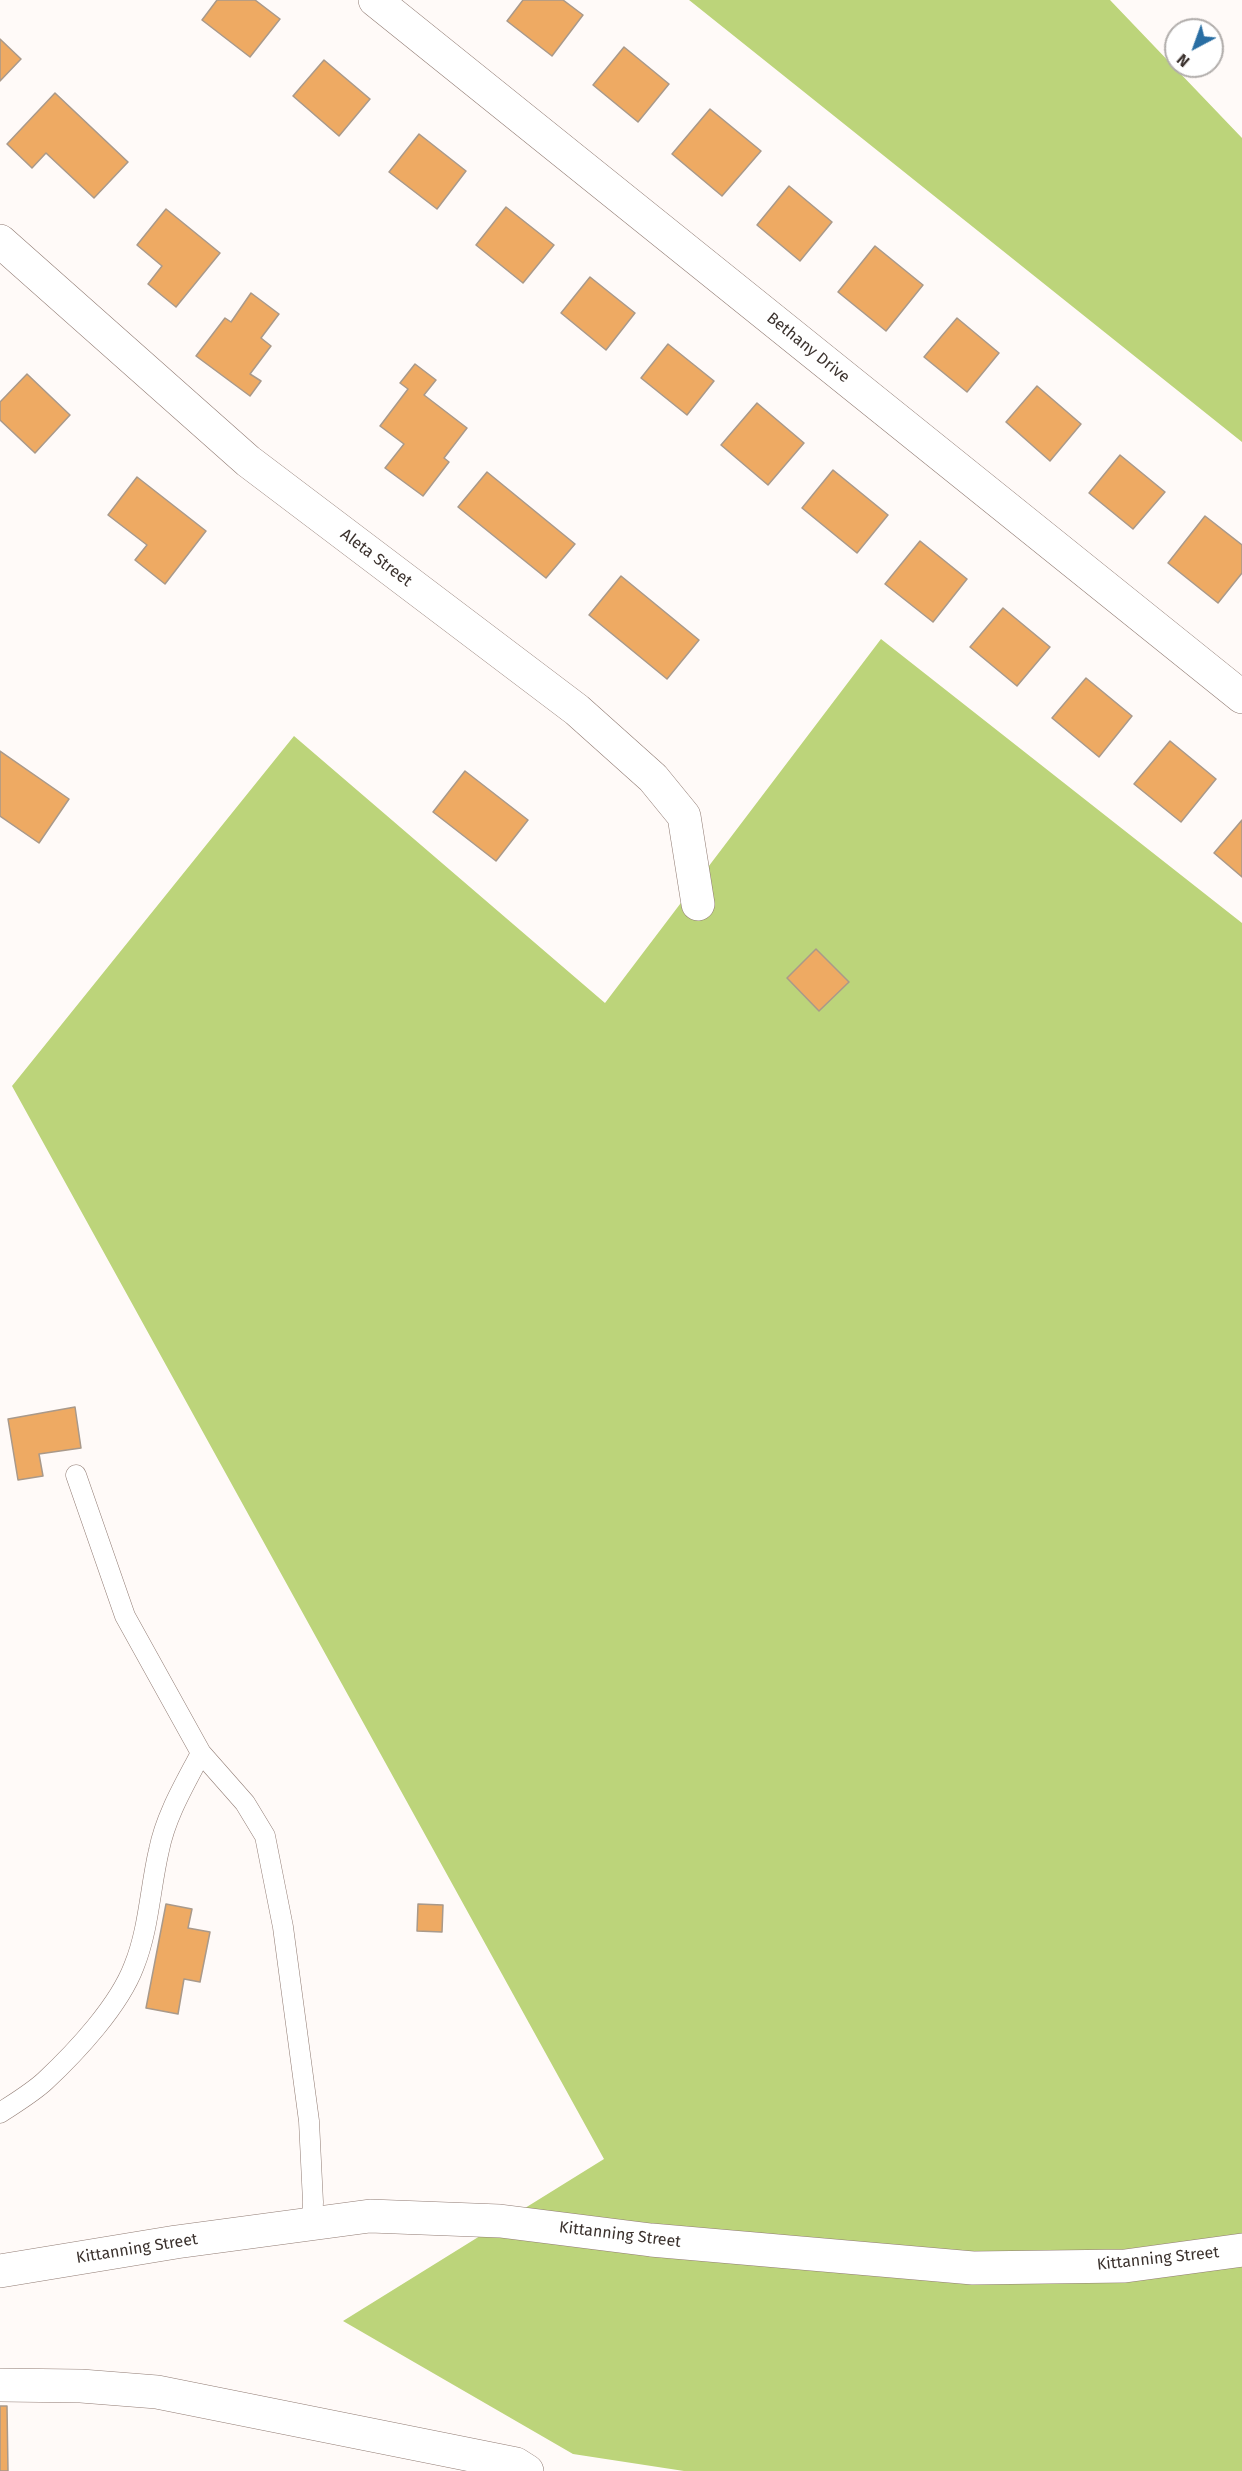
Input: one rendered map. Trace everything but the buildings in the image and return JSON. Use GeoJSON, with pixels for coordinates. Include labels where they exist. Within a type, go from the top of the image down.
{"type":"FeatureCollection","features":[{"type":"Feature","properties":{"kind":"street","name":"Bethany Drive"},"geometry":{"type":"LineString","coordinates":[[375,0],[1242,697]]}},
{"type":"Feature","properties":{"kind":"street","name":"Aleta Street"},"geometry":{"type":"LineString","coordinates":[[0,241],[248,461],[576,710],[653,778],[684,816],[698,904]]}},
{"type":"Feature","properties":{"kind":"street","name":"Kittanning Street"},"geometry":{"type":"LineString","coordinates":[[0,2271],[176,2242],[370,2216],[500,2221],[651,2240],[973,2268],[1125,2266],[1242,2250]]}},
{"type":"Feature","properties":{"kind":"street"},"geometry":{"type":"LineString","coordinates":[[0,2385],[81,2386],[157,2392],[516,2464],[527,2471]]}},
{"type":"Feature","properties":{"kind":"lane"},"geometry":{"type":"LineString","coordinates":[[76,1475],[125,1616],[201,1753],[245,1803],[265,1836],[283,1927],[309,2121],[314,2202],[312,2224]]}},
{"type":"Feature","properties":{"kind":"lane"},"geometry":{"type":"LineString","coordinates":[[0,2113],[44,2082],[93,2030],[121,1995],[135,1965],[149,1907],[159,1848],[171,1811],[201,1753]]}},
{"type":"Feature","properties":{"kind":"green space"},"geometry":{"type":"Polygon","coordinates":[[[689,0],[1110,0],[1164,56],[1164,78],[1185,78],[1242,138],[1242,442],[689,0]]]}},
{"type":"Feature","properties":{"kind":"green space"},"geometry":{"type":"Polygon","coordinates":[[[881,639],[1242,923],[1242,2471],[684,2471],[573,2454],[343,2321],[604,2159],[12,1086],[294,736],[605,1003],[881,639]]]}}]}
